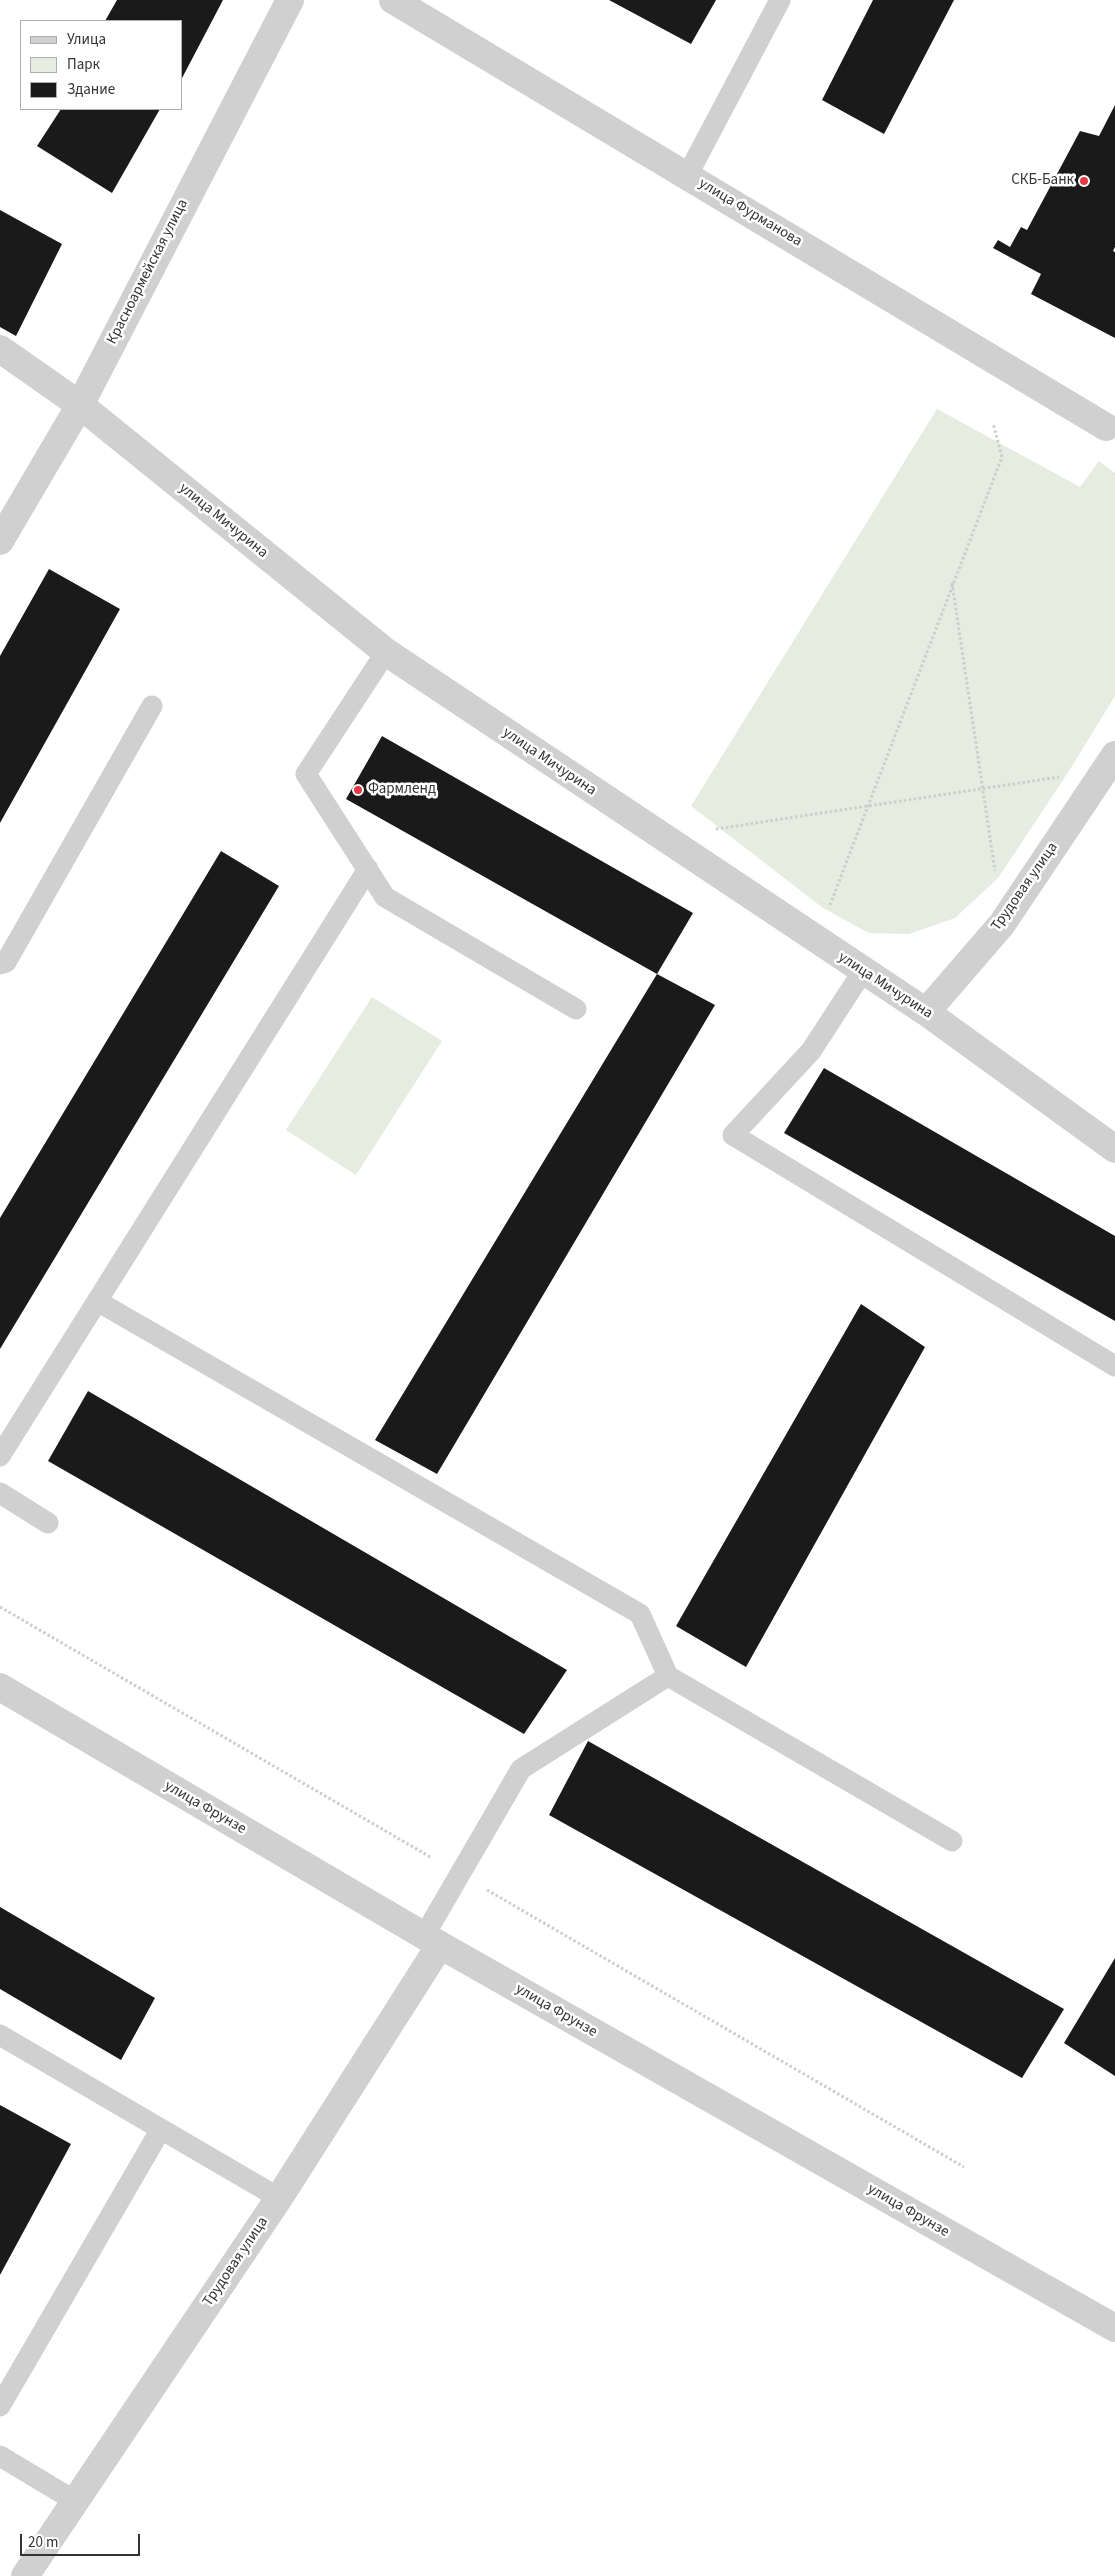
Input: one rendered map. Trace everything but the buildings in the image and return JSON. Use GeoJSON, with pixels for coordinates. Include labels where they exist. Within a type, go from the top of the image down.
{"type":"FeatureCollection","features":[{"type":"Feature","properties":{"kind":"street","name":"Красноармейская улица"},"geometry":{"type":"LineString","coordinates":[[0,541],[80,404],[290,0]]}},
{"type":"Feature","properties":{"kind":"street","name":"улица Фурманова"},"geometry":{"type":"LineString","coordinates":[[393,0],[1106,427]]}},
{"type":"Feature","properties":{"kind":"street","name":"улица Мичурина"},"geometry":{"type":"LineString","coordinates":[[0,350],[80,404],[386,652],[816,941],[926,1012],[1115,1149]]}},
{"type":"Feature","properties":{"kind":"street","name":"Трудовая улица"},"geometry":{"type":"LineString","coordinates":[[926,1012],[1002,924],[1111,763]]}},
{"type":"Feature","properties":{"kind":"street","name":"улица Фрунзе"},"geometry":{"type":"LineString","coordinates":[[0,1688],[432,1940],[1115,2328]]}},
{"type":"Feature","properties":{"kind":"street","name":"Трудовая улица"},"geometry":{"type":"LineString","coordinates":[[25,2576],[279,2198],[432,1940]]}},
{"type":"Feature","properties":{"kind":"lane"},"geometry":{"type":"LineString","coordinates":[[687,176],[780,0]]}},
{"type":"Feature","properties":{"kind":"lane"},"geometry":{"type":"LineString","coordinates":[[386,652],[306,774],[385,896],[576,1009]]}},
{"type":"Feature","properties":{"kind":"lane"},"geometry":{"type":"LineString","coordinates":[[0,964],[6,962],[152,706]]}},
{"type":"Feature","properties":{"kind":"lane"},"geometry":{"type":"LineString","coordinates":[[0,1456],[368,870]]}},
{"type":"Feature","properties":{"kind":"lane"},"geometry":{"type":"LineString","coordinates":[[863,971],[811,1051],[733,1135],[1115,1366]]}},
{"type":"Feature","properties":{"kind":"lane"},"geometry":{"type":"LineString","coordinates":[[97,1301],[640,1614],[668,1676],[952,1841]]}},
{"type":"Feature","properties":{"kind":"lane"},"geometry":{"type":"LineString","coordinates":[[0,1493],[48,1523]]}},
{"type":"Feature","properties":{"kind":"lane"},"geometry":{"type":"LineString","coordinates":[[432,1940],[521,1768],[668,1676]]}},
{"type":"Feature","properties":{"kind":"lane"},"geometry":{"type":"LineString","coordinates":[[0,2034],[279,2198]]}},
{"type":"Feature","properties":{"kind":"lane"},"geometry":{"type":"LineString","coordinates":[[0,2406],[161,2129]]}},
{"type":"Feature","properties":{"kind":"lane"},"geometry":{"type":"LineString","coordinates":[[0,2456],[75,2501]]}},
{"type":"Feature","properties":{"kind":"path"},"geometry":{"type":"LineString","coordinates":[[816,941],[952,582],[1002,457],[993,424]]}},
{"type":"Feature","properties":{"kind":"path"},"geometry":{"type":"LineString","coordinates":[[952,582],[984,787],[1002,924]]}},
{"type":"Feature","properties":{"kind":"path"},"geometry":{"type":"LineString","coordinates":[[711,829],[984,787],[1111,763]]}},
{"type":"Feature","properties":{"kind":"green space"},"geometry":{"type":"Polygon","coordinates":[[[937,409],[1080,487],[1099,461],[1115,473],[1115,696],[1069,771],[998,878],[955,918],[909,934],[869,933],[823,908],[691,806],[937,409]]]}},
{"type":"Feature","properties":{"kind":"green space"},"geometry":{"type":"Polygon","coordinates":[[[372,997],[442,1041],[356,1175],[286,1130],[372,997]]]}},
{"type":"Feature","properties":{"kind":"place","name":"СКБ-Банк"},"geometry":{"type":"Point","coordinates":[1084,181]}},
{"type":"Feature","properties":{"kind":"place","name":"Фармленд"},"geometry":{"type":"Point","coordinates":[358,790]}}]}
